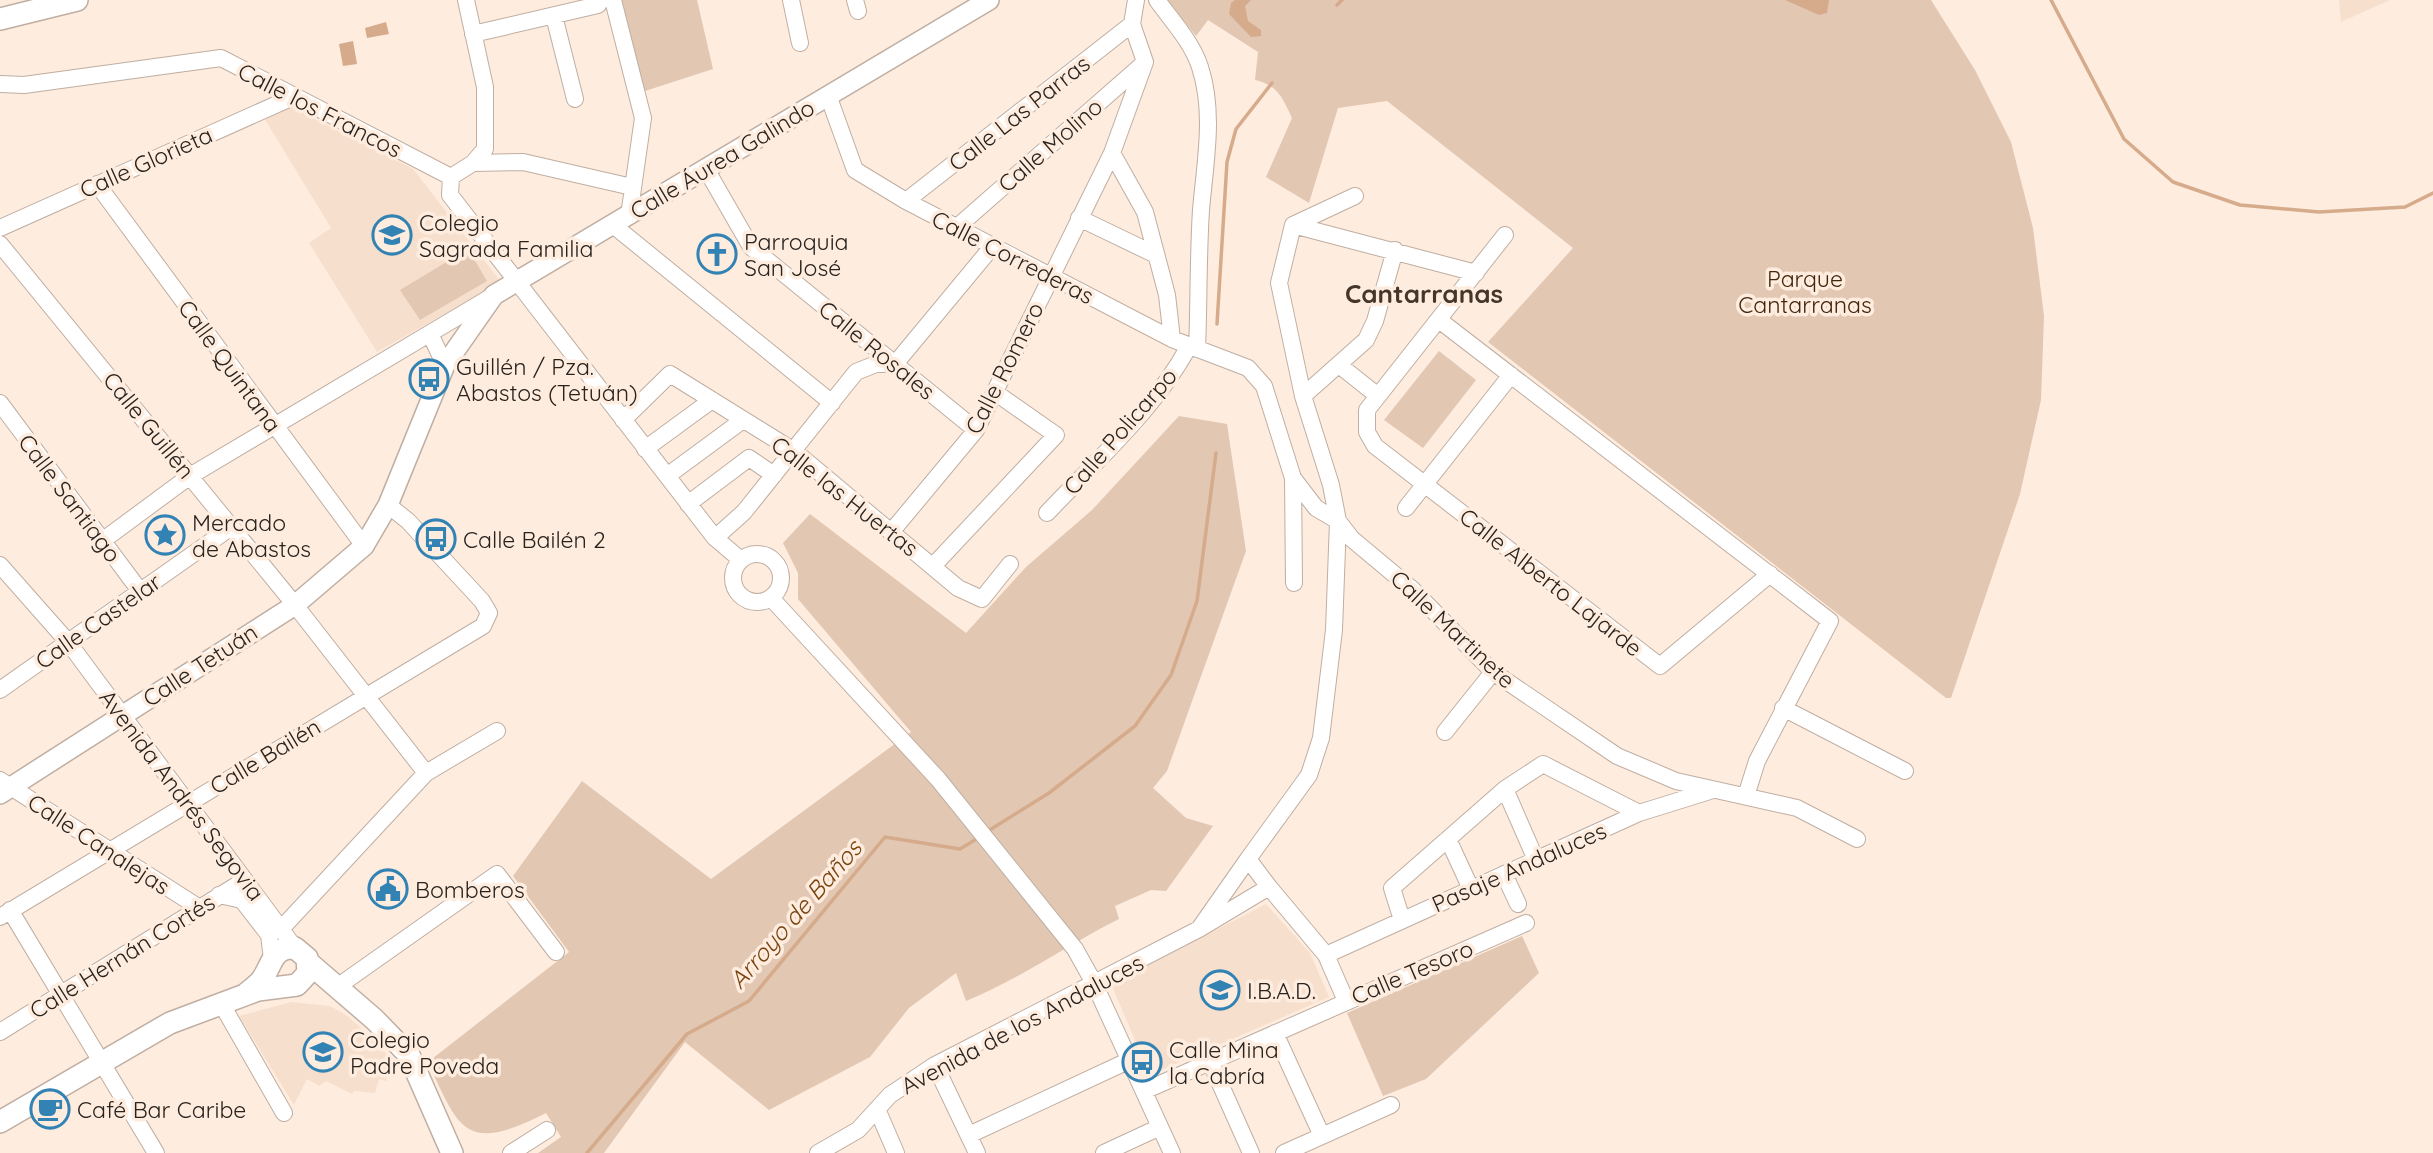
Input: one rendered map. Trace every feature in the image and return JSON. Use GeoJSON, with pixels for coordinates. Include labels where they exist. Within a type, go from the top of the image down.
{"type":"FeatureCollection","features":[{"type":"Feature","properties":{"kind":"main road"},"geometry":{"type":"LineString","coordinates":[[0,19],[77,0]]}},
{"type":"Feature","properties":{"kind":"main road"},"geometry":{"type":"LineString","coordinates":[[247,993],[261,981],[271,962],[282,949],[302,956],[306,978],[290,987],[273,978],[271,962]]}},
{"type":"Feature","properties":{"kind":"main road","name":"Avenida Andrés Segovia"},"geometry":{"type":"LineString","coordinates":[[302,956],[409,1055],[452,1153]]}},
{"type":"Feature","properties":{"kind":"main road","name":"Avenida Andrés Segovia"},"geometry":{"type":"LineString","coordinates":[[0,1122],[170,1023],[247,993],[290,987],[343,993]]}},
{"type":"Feature","properties":{"kind":"street"},"geometry":{"type":"LineString","coordinates":[[466,0],[485,87],[485,149],[473,163],[451,177],[450,195],[715,538],[741,560]]}},
{"type":"Feature","properties":{"kind":"street"},"geometry":{"type":"LineString","coordinates":[[473,34],[598,5],[601,0]]}},
{"type":"Feature","properties":{"kind":"street"},"geometry":{"type":"LineString","coordinates":[[613,0],[643,118],[632,187],[621,220],[832,403]]}},
{"type":"Feature","properties":{"kind":"street"},"geometry":{"type":"LineString","coordinates":[[791,0],[800,43]]}},
{"type":"Feature","properties":{"kind":"street"},"geometry":{"type":"LineString","coordinates":[[1136,0],[1132,24],[1145,62]]}},
{"type":"Feature","properties":{"kind":"street"},"geometry":{"type":"LineString","coordinates":[[1157,0],[1185,38],[1200,65],[1206,92],[1209,127],[1193,348]]}},
{"type":"Feature","properties":{"kind":"street","name":"Calle Áurea Galindo"},"geometry":{"type":"LineString","coordinates":[[102,541],[190,475],[982,2]]}},
{"type":"Feature","properties":{"kind":"street"},"geometry":{"type":"LineString","coordinates":[[554,16],[575,99]]}},
{"type":"Feature","properties":{"kind":"street","name":"Calle Las Parras"},"geometry":{"type":"LineString","coordinates":[[905,201],[1132,24]]}},
{"type":"Feature","properties":{"kind":"street","name":"Calle los Francos"},"geometry":{"type":"LineString","coordinates":[[0,84],[23,85],[221,58],[451,177]]}},
{"type":"Feature","properties":{"kind":"street","name":"Calle Romero"},"geometry":{"type":"LineString","coordinates":[[892,531],[976,430],[996,393],[1112,153],[1145,62]]}},
{"type":"Feature","properties":{"kind":"street","name":"Calle Molino"},"geometry":{"type":"LineString","coordinates":[[956,228],[1145,62]]}},
{"type":"Feature","properties":{"kind":"street","name":"Calle Correderas"},"geometry":{"type":"LineString","coordinates":[[828,95],[855,170],[905,201],[1172,339],[1248,369],[1264,386],[1293,478]]}},
{"type":"Feature","properties":{"kind":"street","name":"Calle Glorieta"},"geometry":{"type":"LineString","coordinates":[[0,228],[293,97]]}},
{"type":"Feature","properties":{"kind":"street"},"geometry":{"type":"LineString","coordinates":[[1112,153],[1144,212],[1167,295],[1172,339]]}},
{"type":"Feature","properties":{"kind":"street"},"geometry":{"type":"LineString","coordinates":[[473,163],[523,162],[632,187]]}},
{"type":"Feature","properties":{"kind":"street","name":"Calle Rosales"},"geometry":{"type":"LineString","coordinates":[[706,169],[751,247],[976,430]]}},
{"type":"Feature","properties":{"kind":"street","name":"Calle Quintana"},"geometry":{"type":"LineString","coordinates":[[97,184],[364,546]]}},
{"type":"Feature","properties":{"kind":"street"},"geometry":{"type":"LineString","coordinates":[[1293,225],[1355,197]]}},
{"type":"Feature","properties":{"kind":"street"},"geometry":{"type":"LineString","coordinates":[[1079,218],[1156,255]]}},
{"type":"Feature","properties":{"kind":"street"},"geometry":{"type":"LineString","coordinates":[[1293,225],[1476,273]]}},
{"type":"Feature","properties":{"kind":"street"},"geometry":{"type":"LineString","coordinates":[[1199,929],[1309,775],[1321,738],[1334,629],[1338,522],[1331,485],[1303,396],[1279,283],[1293,225]]}},
{"type":"Feature","properties":{"kind":"street"},"geometry":{"type":"LineString","coordinates":[[1339,365],[1378,396],[1506,235]]}},
{"type":"Feature","properties":{"kind":"street","name":"Calle Guillén"},"geometry":{"type":"LineString","coordinates":[[0,244],[295,605],[426,773]]}},
{"type":"Feature","properties":{"kind":"street"},"geometry":{"type":"LineString","coordinates":[[715,538],[744,512],[856,372],[876,364],[895,364],[992,247]]}},
{"type":"Feature","properties":{"kind":"street"},"geometry":{"type":"LineString","coordinates":[[1303,396],[1366,340],[1395,250]]}},
{"type":"Feature","properties":{"kind":"street","name":"Calle Tetuán"},"geometry":{"type":"LineString","coordinates":[[4,787],[295,605],[364,546],[388,505],[445,365],[494,295]]}},
{"type":"Feature","properties":{"kind":"street"},"geometry":{"type":"LineString","coordinates":[[1439,320],[1830,621],[1756,761],[1746,796]]}},
{"type":"Feature","properties":{"kind":"street"},"geometry":{"type":"LineString","coordinates":[[430,334],[445,365]]}},
{"type":"Feature","properties":{"kind":"street","name":"Calle Policarpo"},"geometry":{"type":"LineString","coordinates":[[1047,513],[1128,426],[1193,348]]}},
{"type":"Feature","properties":{"kind":"street","name":"Calle las Huertas"},"geometry":{"type":"LineString","coordinates":[[623,420],[670,374],[794,451],[958,588],[982,599],[1010,564]]}},
{"type":"Feature","properties":{"kind":"street"},"geometry":{"type":"LineString","coordinates":[[1406,508],[1511,375]]}},
{"type":"Feature","properties":{"kind":"street"},"geometry":{"type":"LineString","coordinates":[[933,566],[1056,435],[996,393]]}},
{"type":"Feature","properties":{"kind":"street","name":"Calle Alberto Lajarde"},"geometry":{"type":"LineString","coordinates":[[1378,396],[1367,410],[1367,432],[1375,446],[1660,666],[1770,574]]}},
{"type":"Feature","properties":{"kind":"street"},"geometry":{"type":"LineString","coordinates":[[645,449],[712,400]]}},
{"type":"Feature","properties":{"kind":"street","name":"Calle Santiago"},"geometry":{"type":"LineString","coordinates":[[0,403],[140,592]]}},
{"type":"Feature","properties":{"kind":"street"},"geometry":{"type":"LineString","coordinates":[[667,476],[743,420]]}},
{"type":"Feature","properties":{"kind":"street"},"geometry":{"type":"LineString","coordinates":[[688,504],[749,458],[774,475]]}},
{"type":"Feature","properties":{"kind":"street"},"geometry":{"type":"LineString","coordinates":[[1293,478],[1294,583]]}},
{"type":"Feature","properties":{"kind":"street","name":"Calle Martinete"},"geometry":{"type":"LineString","coordinates":[[1293,478],[1316,508],[1338,522],[1352,539],[1413,590],[1493,672],[1617,756],[1676,781],[1797,808],[1857,839]]}},
{"type":"Feature","properties":{"kind":"street","name":"Calle Bailén"},"geometry":{"type":"LineString","coordinates":[[5,913],[483,626],[489,613],[482,601],[408,521],[388,505]]}},
{"type":"Feature","properties":{"kind":"street","name":"Calle Castelar"},"geometry":{"type":"LineString","coordinates":[[0,690],[230,527]]}},
{"type":"Feature","properties":{"kind":"street"},"geometry":{"type":"LineString","coordinates":[[759,554],[775,562],[782,580],[779,589],[771,598],[756,603],[739,595],[733,577],[741,560],[759,554]]}},
{"type":"Feature","properties":{"kind":"street","name":"Avenida Andrés Segovia"},"geometry":{"type":"LineString","coordinates":[[0,565],[68,642],[302,956]]}},
{"type":"Feature","properties":{"kind":"street"},"geometry":{"type":"LineString","coordinates":[[771,598],[938,779],[1075,949],[1094,983],[1172,1153]]}},
{"type":"Feature","properties":{"kind":"street"},"geometry":{"type":"LineString","coordinates":[[1445,732],[1493,672]]}},
{"type":"Feature","properties":{"kind":"street"},"geometry":{"type":"LineString","coordinates":[[1783,708],[1905,771]]}},
{"type":"Feature","properties":{"kind":"street"},"geometry":{"type":"LineString","coordinates":[[281,929],[426,773],[497,731]]}},
{"type":"Feature","properties":{"kind":"street"},"geometry":{"type":"LineString","coordinates":[[1402,920],[1392,888],[1505,789],[1543,765],[1639,813]]}},
{"type":"Feature","properties":{"kind":"street","name":"Calle Canalejas"},"geometry":{"type":"LineString","coordinates":[[4,787],[198,907]]}},
{"type":"Feature","properties":{"kind":"street"},"geometry":{"type":"LineString","coordinates":[[1505,789],[1536,860]]}},
{"type":"Feature","properties":{"kind":"street","name":"Pasaje Andaluces"},"geometry":{"type":"LineString","coordinates":[[1326,955],[1639,813],[1716,789]]}},
{"type":"Feature","properties":{"kind":"street"},"geometry":{"type":"LineString","coordinates":[[1448,839],[1471,889]]}},
{"type":"Feature","properties":{"kind":"street"},"geometry":{"type":"LineString","coordinates":[[1248,859],[1326,955],[1346,1000]]}},
{"type":"Feature","properties":{"kind":"street"},"geometry":{"type":"LineString","coordinates":[[343,993],[497,874],[556,952]]}},
{"type":"Feature","properties":{"kind":"street"},"geometry":{"type":"LineString","coordinates":[[1504,874],[1518,904]]}},
{"type":"Feature","properties":{"kind":"street","name":"Calle Hernán Cortés"},"geometry":{"type":"LineString","coordinates":[[0,1032],[245,880]]}},
{"type":"Feature","properties":{"kind":"street","name":"Avenida de los Andaluces"},"geometry":{"type":"LineString","coordinates":[[818,1153],[858,1130],[890,1095],[935,1065],[1199,929],[1269,887]]}},
{"type":"Feature","properties":{"kind":"street","name":"Avenida Andrés Segovia"},"geometry":{"type":"LineString","coordinates":[[219,895],[242,900],[269,935],[271,962]]}},
{"type":"Feature","properties":{"kind":"street"},"geometry":{"type":"LineString","coordinates":[[5,913],[62,995],[156,1153]]}},
{"type":"Feature","properties":{"kind":"street","name":"Calle Tesoro"},"geometry":{"type":"LineString","coordinates":[[1144,1091],[1526,923]]}},
{"type":"Feature","properties":{"kind":"street"},"geometry":{"type":"LineString","coordinates":[[221,1003],[284,1113]]}},
{"type":"Feature","properties":{"kind":"street"},"geometry":{"type":"LineString","coordinates":[[1275,1032],[1322,1136]]}},
{"type":"Feature","properties":{"kind":"street"},"geometry":{"type":"LineString","coordinates":[[969,1135],[1130,1060]]}},
{"type":"Feature","properties":{"kind":"street"},"geometry":{"type":"LineString","coordinates":[[1210,1061],[1251,1153]]}},
{"type":"Feature","properties":{"kind":"street"},"geometry":{"type":"LineString","coordinates":[[935,1065],[977,1153]]}},
{"type":"Feature","properties":{"kind":"street"},"geometry":{"type":"LineString","coordinates":[[1284,1153],[1391,1105]]}},
{"type":"Feature","properties":{"kind":"street"},"geometry":{"type":"LineString","coordinates":[[877,1109],[896,1153]]}},
{"type":"Feature","properties":{"kind":"street"},"geometry":{"type":"LineString","coordinates":[[1104,1153],[1160,1127]]}},
{"type":"Feature","properties":{"kind":"street"},"geometry":{"type":"LineString","coordinates":[[511,1153],[547,1130]]}},
{"type":"Feature","properties":{"kind":"shaded area"},"geometry":{"type":"Polygon","coordinates":[[[1235,0],[1251,0],[1245,6],[1248,21],[1261,30],[1261,36],[1251,37],[1229,14],[1231,3],[1235,0]]]}},
{"type":"Feature","properties":{"kind":"shaded area"},"geometry":{"type":"Polygon","coordinates":[[[1785,0],[1829,0],[1827,13],[1819,15],[1785,0]]]}},
{"type":"Feature","properties":{"kind":"shaded area"},"geometry":{"type":"Polygon","coordinates":[[[2339,0],[2390,0],[2341,22],[2339,0]]]}},
{"type":"Feature","properties":{"kind":"shaded area"},"geometry":{"type":"Polygon","coordinates":[[[386,22],[389,34],[367,38],[365,28],[386,22]]]}},
{"type":"Feature","properties":{"kind":"shaded area"},"geometry":{"type":"Polygon","coordinates":[[[353,41],[357,64],[343,66],[339,44],[353,41]]]}},
{"type":"Feature","properties":{"kind":"shaded area","name":"Colegio Sagrada Familia"},"geometry":{"type":"Polygon","coordinates":[[[289,106],[413,169],[501,282],[377,352],[309,243],[331,228],[264,118],[289,106]]]}},
{"type":"Feature","properties":{"kind":"shaded area","name":"I.B.A.D."},"geometry":{"type":"Polygon","coordinates":[[[1266,904],[1310,953],[1329,997],[1150,1075],[1111,984],[1266,904]]]}},
{"type":"Feature","properties":{"kind":"shaded area","name":"Colegio Padre Poveda"},"geometry":{"type":"Polygon","coordinates":[[[291,1002],[330,1006],[346,1015],[377,1042],[392,1061],[386,1081],[379,1079],[375,1093],[354,1091],[352,1094],[326,1081],[319,1086],[307,1079],[294,1105],[239,1016],[291,1002]]]}},
{"type":"Feature","properties":{"kind":"green space"},"geometry":{"type":"Polygon","coordinates":[[[620,0],[697,0],[713,69],[642,92],[620,0]]]}},
{"type":"Feature","properties":{"kind":"green space","name":"Parque Cantarranas"},"geometry":{"type":"Polygon","coordinates":[[[1167,0],[1931,0],[1975,70],[2011,142],[2033,228],[2044,316],[2041,400],[2020,494],[1951,698],[1946,698],[1488,342],[1573,248],[1387,101],[1338,108],[1309,203],[1266,177],[1292,118],[1274,89],[1255,80],[1258,52],[1208,20],[1196,36],[1167,0]]]}},
{"type":"Feature","properties":{"kind":"green space"},"geometry":{"type":"Polygon","coordinates":[[[468,249],[487,281],[420,320],[400,290],[468,249]]]}},
{"type":"Feature","properties":{"kind":"green space"},"geometry":{"type":"Polygon","coordinates":[[[1439,351],[1476,380],[1423,448],[1384,420],[1439,351]]]}},
{"type":"Feature","properties":{"kind":"green space"},"geometry":{"type":"Polygon","coordinates":[[[1179,416],[1227,424],[1246,551],[1167,771],[1153,788],[1186,818],[1213,826],[1166,891],[1151,890],[1115,906],[1119,919],[1005,983],[966,1001],[956,973],[909,1008],[870,1057],[769,1110],[685,1042],[604,1153],[538,1153],[561,1137],[546,1113],[499,1132],[482,1133],[469,1129],[459,1120],[449,1106],[428,1062],[569,952],[513,876],[582,781],[711,879],[911,732],[798,599],[798,573],[783,543],[810,514],[966,633],[1026,567],[1092,510],[1179,416]]]}},
{"type":"Feature","properties":{"kind":"green space"},"geometry":{"type":"Polygon","coordinates":[[[1522,936],[1539,973],[1426,1079],[1383,1096],[1347,1013],[1522,936]]]}},
{"type":"Feature","properties":{"kind":"waterway","name":"Arroyo de Baños"},"geometry":{"type":"LineString","coordinates":[[1337,5],[1342,0]]}},
{"type":"Feature","properties":{"kind":"waterway","name":"Arroyo de Baños"},"geometry":{"type":"LineString","coordinates":[[2051,0],[2124,139],[2173,182],[2240,205],[2319,212],[2405,207],[2433,193]]}},
{"type":"Feature","properties":{"kind":"waterway","name":"Arroyo de Baños"},"geometry":{"type":"LineString","coordinates":[[1217,324],[1227,162],[1236,129],[1272,83]]}},
{"type":"Feature","properties":{"kind":"waterway","name":"Arroyo de Baños"},"geometry":{"type":"LineString","coordinates":[[988,831],[1049,793],[1135,726],[1171,675],[1197,601],[1216,453]]}},
{"type":"Feature","properties":{"kind":"waterway","name":"Arroyo de Baños"},"geometry":{"type":"LineString","coordinates":[[587,1153],[687,1034],[749,1001],[885,837],[960,849],[978,838]]}},
{"type":"Feature","properties":{"kind":"place","name":"Colegio Sagrada Familia"},"geometry":{"type":"Point","coordinates":[392,235]}},
{"type":"Feature","properties":{"kind":"place","name":"Parroquia San José"},"geometry":{"type":"Point","coordinates":[717,254]}},
{"type":"Feature","properties":{"kind":"place","name":"Guillén / Pza. Abastos (Tetuán)"},"geometry":{"type":"Point","coordinates":[429,379]}},
{"type":"Feature","properties":{"kind":"place","name":"Mercado de Abastos"},"geometry":{"type":"Point","coordinates":[165,535]}},
{"type":"Feature","properties":{"kind":"place","name":"Calle Bailén 2"},"geometry":{"type":"Point","coordinates":[436,539]}},
{"type":"Feature","properties":{"kind":"place","name":"Bomberos"},"geometry":{"type":"Point","coordinates":[388,889]}},
{"type":"Feature","properties":{"kind":"place","name":"I.B.A.D."},"geometry":{"type":"Point","coordinates":[1220,990]}},
{"type":"Feature","properties":{"kind":"place","name":"Colegio Padre Poveda"},"geometry":{"type":"Point","coordinates":[323,1052]}},
{"type":"Feature","properties":{"kind":"place","name":"Calle Mina la Cabría"},"geometry":{"type":"Point","coordinates":[1142,1062]}},
{"type":"Feature","properties":{"kind":"place","name":"Café Bar Caribe"},"geometry":{"type":"Point","coordinates":[50,1109]}},
{"type":"Feature","properties":{"kind":"district","name":"Cantarranas"},"geometry":{"type":"Point","coordinates":[1424,293]}}]}
